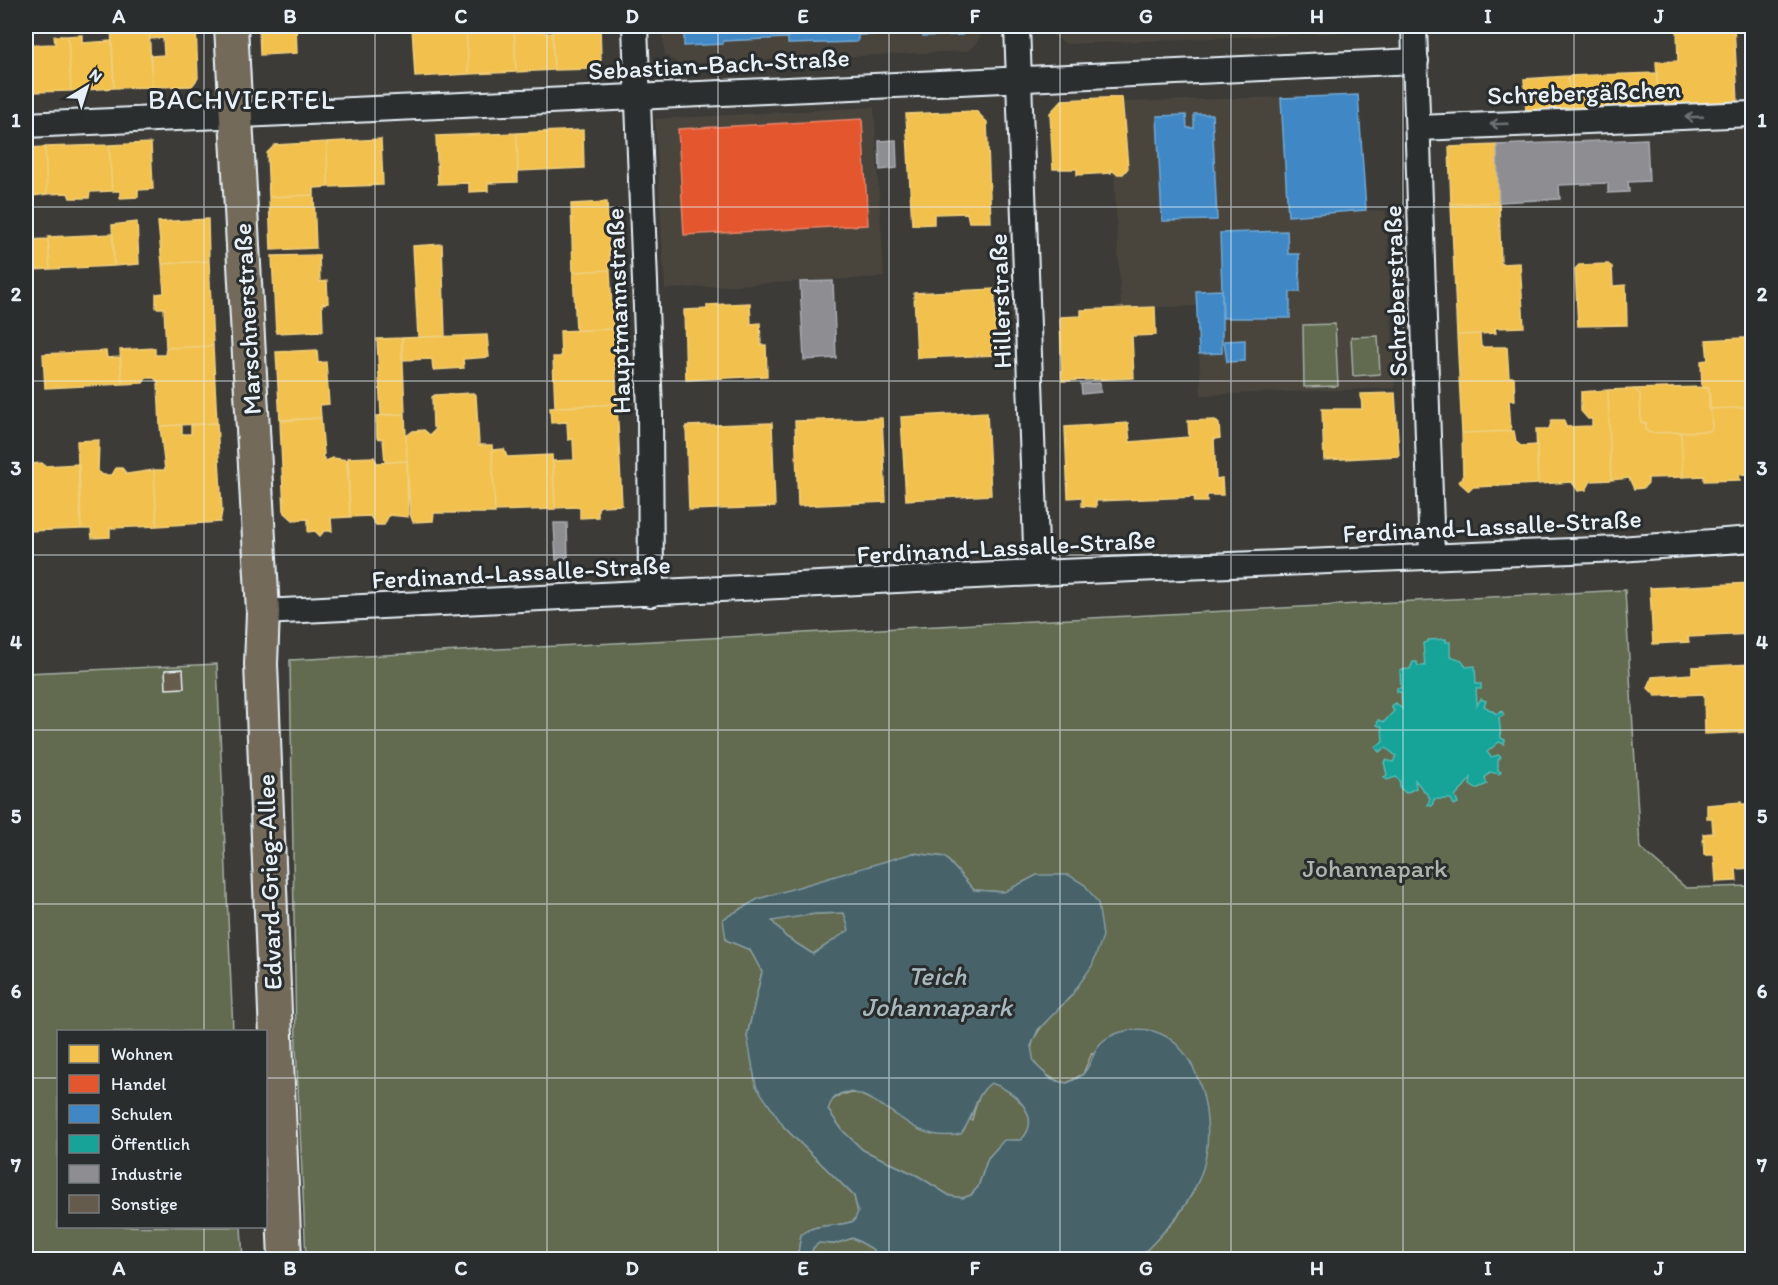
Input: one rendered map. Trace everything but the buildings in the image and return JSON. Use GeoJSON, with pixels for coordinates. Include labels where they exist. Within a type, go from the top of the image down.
{"type":"FeatureCollection","features":[{"type":"Feature","properties":{"kind":"main road","name":"Marschnerstraße"},"geometry":{"type":"LineString","coordinates":[[231,26],[263,612]]}},
{"type":"Feature","properties":{"kind":"main road","name":"Edvard-Grieg-Allee"},"geometry":{"type":"LineString","coordinates":[[263,612],[261,664],[285,1260]]}},
{"type":"Feature","properties":{"kind":"street","name":"Hauptmannstraße"},"geometry":{"type":"LineString","coordinates":[[635,26],[650,410],[651,594]]}},
{"type":"Feature","properties":{"kind":"street","name":"Hillerstraße"},"geometry":{"type":"LineString","coordinates":[[1017,26],[1037,573]]}},
{"type":"Feature","properties":{"kind":"street","name":"Schreberstraße"},"geometry":{"type":"LineString","coordinates":[[1414,26],[1432,555]]}},
{"type":"Feature","properties":{"kind":"street","name":"Sebastian-Bach-Straße"},"geometry":{"type":"LineString","coordinates":[[26,125],[1416,61]]}},
{"type":"Feature","properties":{"kind":"street","name":"Schrebergäßchen"},"geometry":{"type":"LineString","coordinates":[[1419,128],[1752,114]]}},
{"type":"Feature","properties":{"kind":"street","name":"Ferdinand-Lassalle-Straße"},"geometry":{"type":"LineString","coordinates":[[263,612],[1037,573],[1620,549],[1752,539]]}},
{"type":"Feature","properties":{"kind":"shaded area"},"geometry":{"type":"Polygon","coordinates":[[[661,26],[983,26],[983,30],[975,46],[967,51],[678,64],[665,55],[661,26]]]}},
{"type":"Feature","properties":{"kind":"shaded area"},"geometry":{"type":"Polygon","coordinates":[[[1047,26],[1369,26],[1359,32],[1067,44],[1054,37],[1047,26]]]}},
{"type":"Feature","properties":{"kind":"shaded area"},"geometry":{"type":"Polygon","coordinates":[[[1358,95],[1366,210],[1386,211],[1395,388],[1201,395],[1197,306],[1121,308],[1114,172],[1123,174],[1128,168],[1123,102],[1358,95]]]}},
{"type":"Feature","properties":{"kind":"shaded area"},"geometry":{"type":"Polygon","coordinates":[[[874,107],[884,277],[665,289],[655,119],[874,107]]]}},
{"type":"Feature","properties":{"kind":"green space"},"geometry":{"type":"Polygon","coordinates":[[[1335,324],[1338,386],[1304,387],[1303,325],[1335,324]]]}},
{"type":"Feature","properties":{"kind":"green space"},"geometry":{"type":"Polygon","coordinates":[[[1378,336],[1380,374],[1353,376],[1351,337],[1378,336]]]}},
{"type":"Feature","properties":{"kind":"green space","name":"Johannapark"},"geometry":{"type":"Polygon","coordinates":[[[1625,590],[1640,848],[1686,888],[1751,886],[1752,1259],[1138,1259],[1176,1219],[1192,1194],[1092,1053],[1083,1074],[1067,1083],[1049,1076],[1033,1059],[1031,1049],[1040,1029],[1071,996],[1037,875],[1005,892],[974,890],[945,857],[913,853],[726,940],[750,950],[762,972],[747,1036],[784,1127],[854,1196],[858,1213],[854,1221],[813,1228],[801,1235],[797,1259],[306,1259],[296,1045],[290,660],[1625,590]]]}},
{"type":"Feature","properties":{"kind":"green space"},"geometry":{"type":"Polygon","coordinates":[[[217,664],[233,1030],[57,1030],[57,1228],[241,1228],[243,1259],[26,1259],[26,673],[217,664]]]}},
{"type":"Feature","properties":{"kind":"green space"},"geometry":{"type":"Polygon","coordinates":[[[844,913],[850,930],[813,954],[786,937],[771,920],[815,914],[844,913]]]}},
{"type":"Feature","properties":{"kind":"green space"},"geometry":{"type":"Polygon","coordinates":[[[991,1082],[1009,1092],[1024,1106],[1030,1122],[1028,1131],[1021,1140],[1004,1141],[988,1158],[978,1187],[971,1195],[963,1198],[950,1196],[918,1176],[863,1150],[843,1131],[828,1110],[830,1102],[841,1094],[857,1093],[876,1102],[972,1120],[980,1095],[991,1082]]]}},
{"type":"Feature","properties":{"kind":"green space"},"geometry":{"type":"Polygon","coordinates":[[[853,1238],[871,1248],[883,1259],[810,1260],[813,1248],[819,1243],[834,1244],[853,1238]]]}},
{"type":"Feature","properties":{"kind":"water","name":"Teich Johannapark"},"geometry":{"type":"Polygon","coordinates":[[[913,853],[945,857],[974,890],[1004,892],[1037,875],[1069,875],[1085,885],[1098,903],[1103,936],[1092,966],[1071,996],[1038,1030],[1031,1046],[1034,1063],[1052,1080],[1067,1083],[1083,1074],[1104,1040],[1121,1032],[1146,1030],[1167,1037],[1183,1052],[1195,1072],[1203,1096],[1207,1121],[1207,1146],[1198,1181],[1176,1217],[1138,1259],[883,1259],[871,1248],[853,1238],[834,1244],[819,1243],[813,1248],[810,1259],[797,1259],[801,1235],[813,1228],[854,1221],[858,1212],[854,1196],[784,1127],[756,1086],[747,1036],[762,972],[750,950],[726,940],[723,919],[758,899],[913,853]],[[844,913],[815,914],[772,921],[786,937],[813,954],[849,930],[844,913]],[[991,1083],[981,1094],[966,1127],[961,1134],[956,1135],[935,1135],[920,1130],[871,1099],[857,1094],[845,1092],[835,1097],[828,1110],[843,1131],[863,1150],[918,1176],[950,1196],[963,1198],[971,1195],[978,1187],[988,1158],[1004,1140],[1021,1140],[1027,1131],[1028,1114],[1017,1098],[991,1083]]]}},
{"type":"Feature","properties":{"kind":"district","name":"BACHVIERTEL"},"geometry":{"type":"Point","coordinates":[242,99]}}]}
